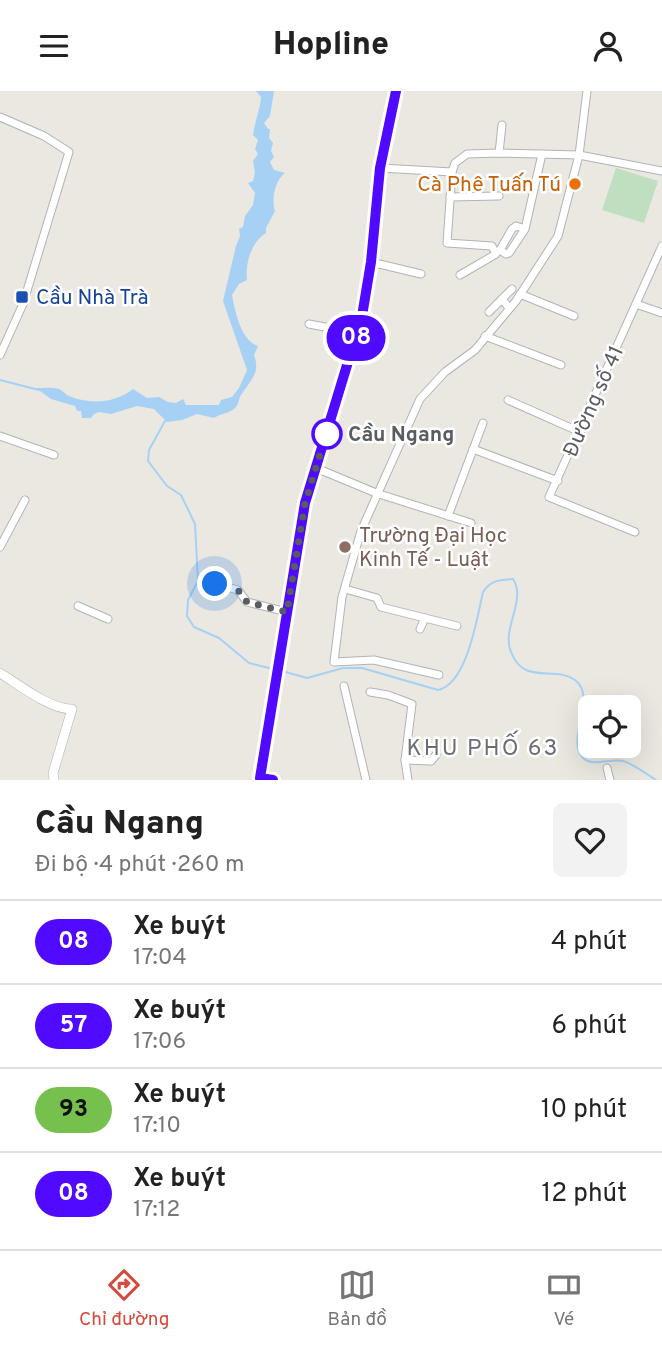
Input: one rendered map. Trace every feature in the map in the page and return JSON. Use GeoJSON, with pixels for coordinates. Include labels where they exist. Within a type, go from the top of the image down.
{"type":"FeatureCollection","features":[{"type":"Feature","properties":{"kind":"main road"},"geometry":{"type":"LineString","coordinates":[[273,780],[259,779],[305,503],[362,316],[371,262],[380,168],[396,91]]}},
{"type":"Feature","properties":{"kind":"street"},"geometry":{"type":"LineString","coordinates":[[439,675],[374,660],[334,662],[345,589],[361,531],[422,393],[475,350],[520,294],[558,236],[579,155],[587,91]]}},
{"type":"Feature","properties":{"kind":"street"},"geometry":{"type":"LineString","coordinates":[[0,117],[44,136],[69,152],[23,304],[0,355]]}},
{"type":"Feature","properties":{"kind":"street"},"geometry":{"type":"LineString","coordinates":[[499,153],[502,125]]}},
{"type":"Feature","properties":{"kind":"street"},"geometry":{"type":"LineString","coordinates":[[460,275],[496,254],[492,246],[447,243],[452,172],[455,163],[467,154],[579,155],[662,171]]}},
{"type":"Feature","properties":{"kind":"street"},"geometry":{"type":"LineString","coordinates":[[525,229],[542,154]]}},
{"type":"Feature","properties":{"kind":"street"},"geometry":{"type":"LineString","coordinates":[[380,168],[452,172]]}},
{"type":"Feature","properties":{"kind":"street"},"geometry":{"type":"LineString","coordinates":[[450,197],[499,196]]}},
{"type":"Feature","properties":{"kind":"street","name":"Đường số 41"},"geometry":{"type":"LineString","coordinates":[[635,532],[549,497],[662,246]]}},
{"type":"Feature","properties":{"kind":"street"},"geometry":{"type":"LineString","coordinates":[[371,262],[421,274]]}},
{"type":"Feature","properties":{"kind":"street"},"geometry":{"type":"LineString","coordinates":[[489,311],[512,289]]}},
{"type":"Feature","properties":{"kind":"street"},"geometry":{"type":"LineString","coordinates":[[520,294],[575,316]]}},
{"type":"Feature","properties":{"kind":"street"},"geometry":{"type":"LineString","coordinates":[[502,299],[509,308]]}},
{"type":"Feature","properties":{"kind":"street"},"geometry":{"type":"LineString","coordinates":[[636,304],[662,313]]}},
{"type":"Feature","properties":{"kind":"street"},"geometry":{"type":"LineString","coordinates":[[309,324],[357,333]]}},
{"type":"Feature","properties":{"kind":"street"},"geometry":{"type":"LineString","coordinates":[[485,336],[561,365]]}},
{"type":"Feature","properties":{"kind":"street"},"geometry":{"type":"LineString","coordinates":[[509,400],[580,432]]}},
{"type":"Feature","properties":{"kind":"street"},"geometry":{"type":"LineString","coordinates":[[448,516],[483,423]]}},
{"type":"Feature","properties":{"kind":"street"},"geometry":{"type":"LineString","coordinates":[[0,436],[54,455]]}},
{"type":"Feature","properties":{"kind":"street"},"geometry":{"type":"LineString","coordinates":[[473,449],[558,481]]}},
{"type":"Feature","properties":{"kind":"street"},"geometry":{"type":"LineString","coordinates":[[316,468],[376,493],[471,523]]}},
{"type":"Feature","properties":{"kind":"street"},"geometry":{"type":"LineString","coordinates":[[0,547],[25,500]]}},
{"type":"Feature","properties":{"kind":"street"},"geometry":{"type":"LineString","coordinates":[[215,584],[238,590],[247,602],[287,612]]}},
{"type":"Feature","properties":{"kind":"street"},"geometry":{"type":"LineString","coordinates":[[345,589],[377,598],[381,607],[457,626]]}},
{"type":"Feature","properties":{"kind":"street"},"geometry":{"type":"LineString","coordinates":[[78,606],[108,619]]}},
{"type":"Feature","properties":{"kind":"street"},"geometry":{"type":"LineString","coordinates":[[420,629],[425,618]]}},
{"type":"Feature","properties":{"kind":"street"},"geometry":{"type":"LineString","coordinates":[[0,673],[39,697],[65,709],[72,709],[53,773],[54,780]]}},
{"type":"Feature","properties":{"kind":"street"},"geometry":{"type":"LineString","coordinates":[[344,685],[366,780]]}},
{"type":"Feature","properties":{"kind":"street"},"geometry":{"type":"LineString","coordinates":[[370,692],[412,704],[405,760],[408,780]]}},
{"type":"Feature","properties":{"kind":"street"},"geometry":{"type":"LineString","coordinates":[[405,760],[431,761],[436,755]]}},
{"type":"Feature","properties":{"kind":"street"},"geometry":{"type":"LineString","coordinates":[[607,768],[610,780]]}},
{"type":"Feature","properties":{"kind":"green space"},"geometry":{"type":"Polygon","coordinates":[[[616,168],[658,181],[644,223],[602,210],[616,168]]]}},
{"type":"Feature","properties":{"kind":"water"},"geometry":{"type":"Polygon","coordinates":[[[256,91],[274,91],[270,116],[264,123],[270,129],[269,138],[273,143],[271,151],[274,157],[270,162],[274,170],[285,173],[276,185],[273,201],[275,211],[266,233],[256,242],[250,254],[247,280],[239,284],[232,295],[243,332],[258,346],[254,355],[254,377],[236,407],[214,418],[197,414],[167,422],[154,409],[137,406],[111,414],[99,412],[91,418],[82,418],[81,411],[77,411],[75,406],[51,399],[36,388],[59,389],[69,396],[85,401],[111,400],[133,389],[147,398],[159,397],[168,402],[176,403],[183,399],[186,405],[219,405],[221,400],[232,397],[239,388],[247,370],[223,301],[240,236],[239,229],[243,227],[245,216],[253,205],[255,193],[248,183],[253,181],[253,161],[258,154],[255,149],[258,140],[253,135],[261,97],[256,91]]]}},
{"type":"Feature","properties":{"kind":"waterway"},"geometry":{"type":"LineString","coordinates":[[0,380],[39,390]]}},
{"type":"Feature","properties":{"kind":"waterway"},"geometry":{"type":"LineString","coordinates":[[165,421],[149,450],[148,461],[167,486],[181,495],[195,524],[198,581],[188,600],[187,616],[194,627],[219,638],[249,663],[273,669]]}},
{"type":"Feature","properties":{"kind":"waterway"},"geometry":{"type":"LineString","coordinates":[[282,671],[307,678],[343,668],[362,668],[438,690],[448,685],[463,663],[474,633],[483,592],[496,581],[513,579],[517,596],[509,634],[511,652],[524,669],[567,676],[581,687],[584,697],[577,740],[582,757],[591,762],[623,761],[656,780]]}},
{"type":"Feature","properties":{"kind":"bus line","name":"08"},"geometry":{"type":"LineString","coordinates":[[273,780],[260,778],[305,503],[362,316],[371,262],[380,168],[396,91]]}},
{"type":"Feature","properties":{"kind":"place","name":"Cà Phê Tuấn Tú"},"geometry":{"type":"Point","coordinates":[575,184]}},
{"type":"Feature","properties":{"kind":"place","name":"Cầu Nhà Trà"},"geometry":{"type":"Point","coordinates":[22,297]}},
{"type":"Feature","properties":{"kind":"place","name":"Cầu Ngang"},"geometry":{"type":"Point","coordinates":[327,434]}},
{"type":"Feature","properties":{"kind":"place","name":"Trường Đại Học Kinh Tế - Luật"},"geometry":{"type":"Point","coordinates":[345,547]}},
{"type":"Feature","properties":{"kind":"district","name":"KHU PHỐ 63"},"geometry":{"type":"Point","coordinates":[483,747]}},
{"type":"Feature","properties":{"kind":"route"},"geometry":{"type":"LineString","coordinates":[[215,584],[240,591],[247,602],[287,612],[305,503],[327,434]]}}]}
